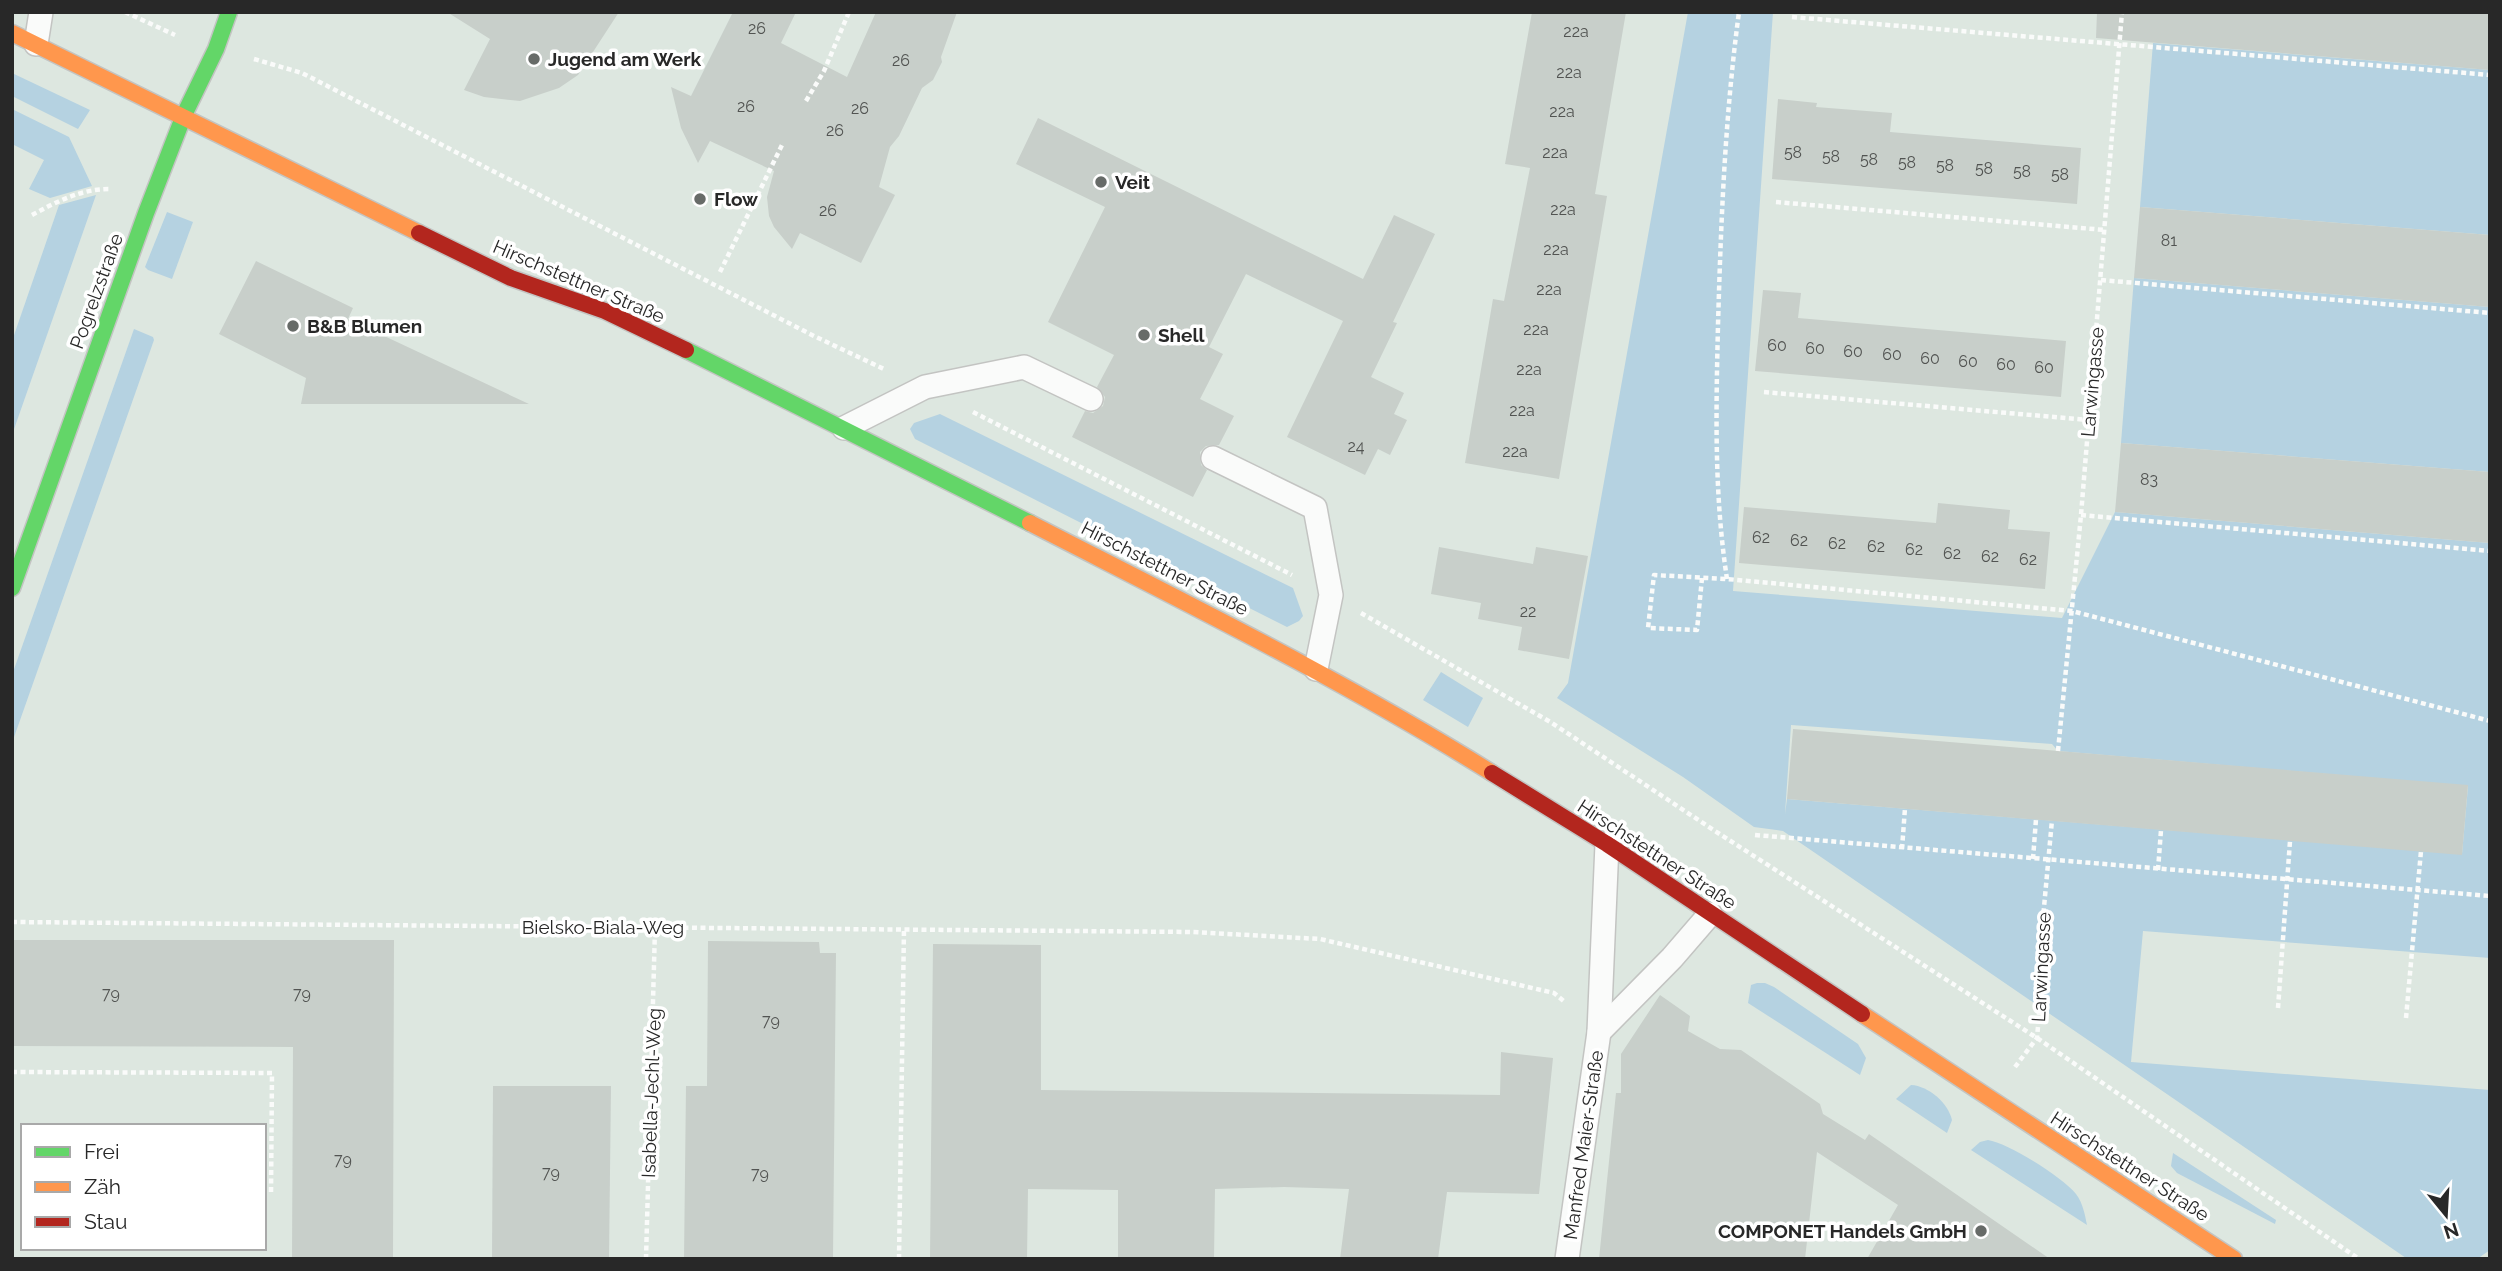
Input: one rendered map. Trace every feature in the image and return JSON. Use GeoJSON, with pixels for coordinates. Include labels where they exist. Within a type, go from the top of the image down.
{"type":"FeatureCollection","features":[{"type":"Feature","properties":{"kind":"main road","name":"Pogrelzstraße"},"geometry":{"type":"LineString","coordinates":[[12,588],[146,213],[184,116],[216,49],[229,12]]}},
{"type":"Feature","properties":{"kind":"main road","name":"Hirschstettner Straße"},"geometry":{"type":"LineString","coordinates":[[12,33],[510,278],[605,311],[844,428],[1316,669],[1414,724],[1607,844],[2234,1259]]}},
{"type":"Feature","properties":{"kind":"lane"},"geometry":{"type":"LineString","coordinates":[[36,44],[41,12]]}},
{"type":"Feature","properties":{"kind":"lane"},"geometry":{"type":"LineString","coordinates":[[844,428],[925,387],[1024,367],[1091,399]]}},
{"type":"Feature","properties":{"kind":"lane"},"geometry":{"type":"LineString","coordinates":[[1213,458],[1315,508],[1331,595],[1316,669]]}},
{"type":"Feature","properties":{"kind":"lane","name":"Manfred Maier-Straße"},"geometry":{"type":"LineString","coordinates":[[1567,1259],[1599,1032],[1607,844]]}},
{"type":"Feature","properties":{"kind":"lane","name":"Manfred Maier-Straße"},"geometry":{"type":"LineString","coordinates":[[1599,1032],[1672,958],[1710,914]]}},
{"type":"Feature","properties":{"kind":"path"},"geometry":{"type":"LineString","coordinates":[[125,12],[185,39]]}},
{"type":"Feature","properties":{"kind":"path"},"geometry":{"type":"LineString","coordinates":[[806,102],[824,71],[849,12]]}},
{"type":"Feature","properties":{"kind":"path"},"geometry":{"type":"LineString","coordinates":[[1727,579],[1719,531],[1715,436],[1724,153],[1739,12]]}},
{"type":"Feature","properties":{"kind":"path","name":"Larwingasse"},"geometry":{"type":"LineString","coordinates":[[2058,751],[2081,515],[2122,12]]}},
{"type":"Feature","properties":{"kind":"path"},"geometry":{"type":"LineString","coordinates":[[1792,17],[2119,46],[2239,52],[2490,75]]}},
{"type":"Feature","properties":{"kind":"path"},"geometry":{"type":"LineString","coordinates":[[720,272],[783,143]]}},
{"type":"Feature","properties":{"kind":"path"},"geometry":{"type":"LineString","coordinates":[[32,215],[55,202],[94,189],[109,189]]}},
{"type":"Feature","properties":{"kind":"path"},"geometry":{"type":"LineString","coordinates":[[1776,202],[2105,230]]}},
{"type":"Feature","properties":{"kind":"path"},"geometry":{"type":"LineString","coordinates":[[2101,281],[2218,287],[2490,313]]}},
{"type":"Feature","properties":{"kind":"path"},"geometry":{"type":"LineString","coordinates":[[1764,392],[2089,420]]}},
{"type":"Feature","properties":{"kind":"path"},"geometry":{"type":"LineString","coordinates":[[2081,515],[2195,522],[2490,551]]}},
{"type":"Feature","properties":{"kind":"path"},"geometry":{"type":"LineString","coordinates":[[2341,538],[2342,531]]}},
{"type":"Feature","properties":{"kind":"path"},"geometry":{"type":"LineString","coordinates":[[1702,578],[1697,630],[1648,628],[1654,575],[1727,579],[2072,611],[2490,721]]}},
{"type":"Feature","properties":{"kind":"path"},"geometry":{"type":"LineString","coordinates":[[1902,849],[1905,808]]}},
{"type":"Feature","properties":{"kind":"path"},"geometry":{"type":"LineString","coordinates":[[2033,859],[2036,819]]}},
{"type":"Feature","properties":{"kind":"path","name":"Larwingasse"},"geometry":{"type":"LineString","coordinates":[[1991,1100],[2037,1038],[2041,940],[2052,820]]}},
{"type":"Feature","properties":{"kind":"path"},"geometry":{"type":"LineString","coordinates":[[2158,870],[2161,830]]}},
{"type":"Feature","properties":{"kind":"path"},"geometry":{"type":"LineString","coordinates":[[1755,835],[2490,896]]}},
{"type":"Feature","properties":{"kind":"path"},"geometry":{"type":"LineString","coordinates":[[2278,1009],[2290,841]]}},
{"type":"Feature","properties":{"kind":"path"},"geometry":{"type":"LineString","coordinates":[[2406,1018],[2421,851]]}},
{"type":"Feature","properties":{"kind":"path","name":"Bielsko-Biala-Weg"},"geometry":{"type":"LineString","coordinates":[[12,922],[904,928],[1193,932],[1320,939],[1554,993],[1599,1032]]}},
{"type":"Feature","properties":{"kind":"path","name":"Isabella-Jechl-Weg"},"geometry":{"type":"LineString","coordinates":[[646,1259],[655,928]]}},
{"type":"Feature","properties":{"kind":"path"},"geometry":{"type":"LineString","coordinates":[[899,1259],[904,928]]}},
{"type":"Feature","properties":{"kind":"path"},"geometry":{"type":"LineString","coordinates":[[12,1072],[272,1073],[271,1194]]}},
{"type":"Feature","properties":{"kind":"shaded area"},"geometry":{"type":"Polygon","coordinates":[[[1688,12],[1773,12],[1733,591],[2062,618],[2115,512],[2490,543],[2490,958],[2143,931],[2131,1062],[2490,1090],[2490,1250],[2477,1259],[2406,1258],[1783,831],[1754,827],[1683,777],[1557,698],[1568,683],[1688,12]],[[1791,725],[1785,814],[1787,799],[2462,854],[2468,786],[2058,751],[2052,744],[1791,725]]]}},
{"type":"Feature","properties":{"kind":"shaded area"},"geometry":{"type":"Polygon","coordinates":[[[2153,43],[2490,70],[2490,235],[2140,207],[2153,43]]]}},
{"type":"Feature","properties":{"kind":"shaded area"},"geometry":{"type":"Polygon","coordinates":[[[12,73],[90,110],[78,129],[12,96],[12,73]]]}},
{"type":"Feature","properties":{"kind":"shaded area"},"geometry":{"type":"Polygon","coordinates":[[[12,109],[69,137],[92,186],[50,198],[29,189],[44,160],[12,144],[12,109]]]}},
{"type":"Feature","properties":{"kind":"shaded area"},"geometry":{"type":"Polygon","coordinates":[[[96,195],[12,435],[12,341],[59,205],[96,195]]]}},
{"type":"Feature","properties":{"kind":"shaded area"},"geometry":{"type":"Polygon","coordinates":[[[167,212],[193,222],[172,279],[145,267],[167,212]]]}},
{"type":"Feature","properties":{"kind":"shaded area"},"geometry":{"type":"Polygon","coordinates":[[[2134,278],[2490,307],[2490,472],[2121,443],[2134,278]]]}},
{"type":"Feature","properties":{"kind":"shaded area"},"geometry":{"type":"Polygon","coordinates":[[[134,329],[153,337],[154,340],[12,743],[12,675],[134,329]]]}},
{"type":"Feature","properties":{"kind":"shaded area"},"geometry":{"type":"Polygon","coordinates":[[[940,414],[1293,588],[1303,616],[1287,627],[915,439],[910,429],[914,423],[940,414]]]}},
{"type":"Feature","properties":{"kind":"shaded area"},"geometry":{"type":"Polygon","coordinates":[[[1441,672],[1483,698],[1468,727],[1423,700],[1441,672]]]}},
{"type":"Feature","properties":{"kind":"shaded area"},"geometry":{"type":"Polygon","coordinates":[[[1757,983],[1774,987],[1858,1044],[1866,1058],[1860,1075],[1748,1003],[1751,985],[1757,983]]]}},
{"type":"Feature","properties":{"kind":"shaded area"},"geometry":{"type":"Polygon","coordinates":[[[1911,1085],[1931,1092],[1946,1108],[1952,1120],[1947,1133],[1896,1099],[1911,1085]]]}},
{"type":"Feature","properties":{"kind":"shaded area"},"geometry":{"type":"Polygon","coordinates":[[[1988,1140],[2021,1154],[2069,1187],[2080,1201],[2087,1225],[1971,1150],[1980,1142],[1988,1140]]]}},
{"type":"Feature","properties":{"kind":"shaded area"},"geometry":{"type":"Polygon","coordinates":[[[2173,1153],[2276,1220],[2275,1224],[2177,1173],[2171,1166],[2173,1153]]]}},
{"type":"Feature","properties":{"kind":"building","name":"Jugend am Werk"},"geometry":{"type":"Polygon","coordinates":[[[447,12],[619,12],[578,75],[559,88],[520,101],[484,97],[464,90],[490,39],[447,12]]]}},
{"type":"Feature","properties":{"kind":"building"},"geometry":{"type":"Polygon","coordinates":[[[733,12],[796,12],[781,43],[847,77],[876,12],[957,12],[941,57],[942,62],[933,80],[922,88],[899,136],[890,147],[879,187],[895,195],[861,263],[800,233],[792,249],[774,227],[769,216],[767,197],[774,171],[710,141],[698,163],[681,128],[671,87],[691,96],[733,12]]]}},
{"type":"Feature","properties":{"kind":"building"},"geometry":{"type":"Polygon","coordinates":[[[1532,12],[1626,12],[1595,194],[1607,196],[1559,479],[1465,463],[1493,299],[1504,301],[1530,168],[1505,164],[1532,12]]]}},
{"type":"Feature","properties":{"kind":"building"},"geometry":{"type":"Polygon","coordinates":[[[2097,12],[2490,12],[2490,70],[2096,38],[2097,12]]]}},
{"type":"Feature","properties":{"kind":"building"},"geometry":{"type":"Polygon","coordinates":[[[1778,99],[1817,103],[1816,107],[1892,113],[1890,132],[2081,148],[2077,204],[1772,179],[1778,99]]]}},
{"type":"Feature","properties":{"kind":"building"},"geometry":{"type":"Polygon","coordinates":[[[1038,118],[1363,279],[1394,215],[1435,234],[1393,322],[1397,323],[1371,377],[1404,393],[1394,414],[1407,420],[1390,455],[1378,449],[1365,475],[1287,437],[1343,321],[1246,274],[1209,347],[1223,354],[1200,399],[1234,416],[1219,445],[1206,446],[1200,452],[1201,465],[1207,470],[1193,497],[1072,437],[1085,411],[1093,413],[1103,406],[1105,397],[1097,387],[1114,355],[1048,322],[1105,207],[1016,164],[1038,118]]]}},
{"type":"Feature","properties":{"kind":"building"},"geometry":{"type":"Polygon","coordinates":[[[2140,207],[2490,235],[2490,307],[2134,278],[2140,207]]]}},
{"type":"Feature","properties":{"kind":"building","name":"B&B Blumen"},"geometry":{"type":"Polygon","coordinates":[[[256,261],[353,308],[348,319],[529,404],[301,404],[306,378],[219,334],[256,261]]]}},
{"type":"Feature","properties":{"kind":"building"},"geometry":{"type":"Polygon","coordinates":[[[1763,290],[1801,293],[1798,318],[2066,341],[2061,397],[1755,371],[1763,290]]]}},
{"type":"Feature","properties":{"kind":"building"},"geometry":{"type":"Polygon","coordinates":[[[2121,443],[2490,472],[2490,543],[2115,512],[2121,443]]]}},
{"type":"Feature","properties":{"kind":"building"},"geometry":{"type":"Polygon","coordinates":[[[1938,503],[2010,510],[2008,529],[2050,532],[2045,589],[1739,563],[1744,507],[1936,523],[1938,503]]]}},
{"type":"Feature","properties":{"kind":"building"},"geometry":{"type":"Polygon","coordinates":[[[1439,547],[1533,564],[1536,547],[1588,556],[1569,659],[1518,650],[1522,627],[1478,619],[1481,603],[1431,594],[1439,547]]]}},
{"type":"Feature","properties":{"kind":"building"},"geometry":{"type":"Polygon","coordinates":[[[1793,729],[2468,785],[2462,855],[1787,799],[1793,729]]]}},
{"type":"Feature","properties":{"kind":"building"},"geometry":{"type":"Polygon","coordinates":[[[12,940],[394,940],[393,1259],[292,1259],[293,1047],[12,1046],[12,940]]]}},
{"type":"Feature","properties":{"kind":"building"},"geometry":{"type":"Polygon","coordinates":[[[708,941],[819,942],[820,953],[836,953],[833,1259],[684,1259],[686,1086],[707,1086],[708,941]]]}},
{"type":"Feature","properties":{"kind":"building"},"geometry":{"type":"Polygon","coordinates":[[[933,944],[1041,945],[1041,1090],[1500,1095],[1501,1052],[1553,1058],[1539,1194],[1447,1192],[1438,1259],[1340,1259],[1349,1189],[1215,1189],[1214,1259],[1118,1259],[1118,1190],[1028,1189],[1027,1259],[930,1259],[933,944]]]}},
{"type":"Feature","properties":{"kind":"building"},"geometry":{"type":"Polygon","coordinates":[[[1660,995],[1690,1016],[1688,1031],[1720,1049],[1741,1050],[1820,1104],[1823,1114],[1865,1140],[1869,1134],[2050,1259],[1867,1259],[1898,1205],[1817,1152],[1805,1259],[1599,1259],[1616,1093],[1621,1093],[1621,1054],[1660,995]]]}},
{"type":"Feature","properties":{"kind":"building"},"geometry":{"type":"Polygon","coordinates":[[[493,1086],[611,1086],[609,1259],[492,1259],[493,1086]]]}},
{"type":"Feature","properties":{"kind":"traffic: fast"},"geometry":{"type":"LineString","coordinates":[[12,588],[146,213],[184,115],[216,49],[229,12]]}},
{"type":"Feature","properties":{"kind":"traffic: fast"},"geometry":{"type":"LineString","coordinates":[[686,350],[1030,523]]}},
{"type":"Feature","properties":{"kind":"traffic: slow"},"geometry":{"type":"LineString","coordinates":[[12,33],[419,233]]}},
{"type":"Feature","properties":{"kind":"traffic: slow"},"geometry":{"type":"LineString","coordinates":[[1030,523],[1321,674],[1492,773]]}},
{"type":"Feature","properties":{"kind":"traffic: slow"},"geometry":{"type":"LineString","coordinates":[[1862,1014],[2234,1259]]}},
{"type":"Feature","properties":{"kind":"traffic: jam"},"geometry":{"type":"LineString","coordinates":[[419,233],[511,278],[605,311],[686,350]]}},
{"type":"Feature","properties":{"kind":"traffic: jam"},"geometry":{"type":"LineString","coordinates":[[1492,773],[1607,844],[1862,1014]]}},
{"type":"Feature","properties":{"kind":"place","name":"Jugend am Werk"},"geometry":{"type":"Point","coordinates":[534,59]}},
{"type":"Feature","properties":{"kind":"place","name":"Veit"},"geometry":{"type":"Point","coordinates":[1101,182]}},
{"type":"Feature","properties":{"kind":"place","name":"Flow"},"geometry":{"type":"Point","coordinates":[700,199]}},
{"type":"Feature","properties":{"kind":"place","name":"B&B Blumen"},"geometry":{"type":"Point","coordinates":[293,326]}},
{"type":"Feature","properties":{"kind":"place","name":"Shell"},"geometry":{"type":"Point","coordinates":[1144,335]}},
{"type":"Feature","properties":{"kind":"place","name":"COMPONET Handels GmbH"},"geometry":{"type":"Point","coordinates":[1981,1231]}}]}
